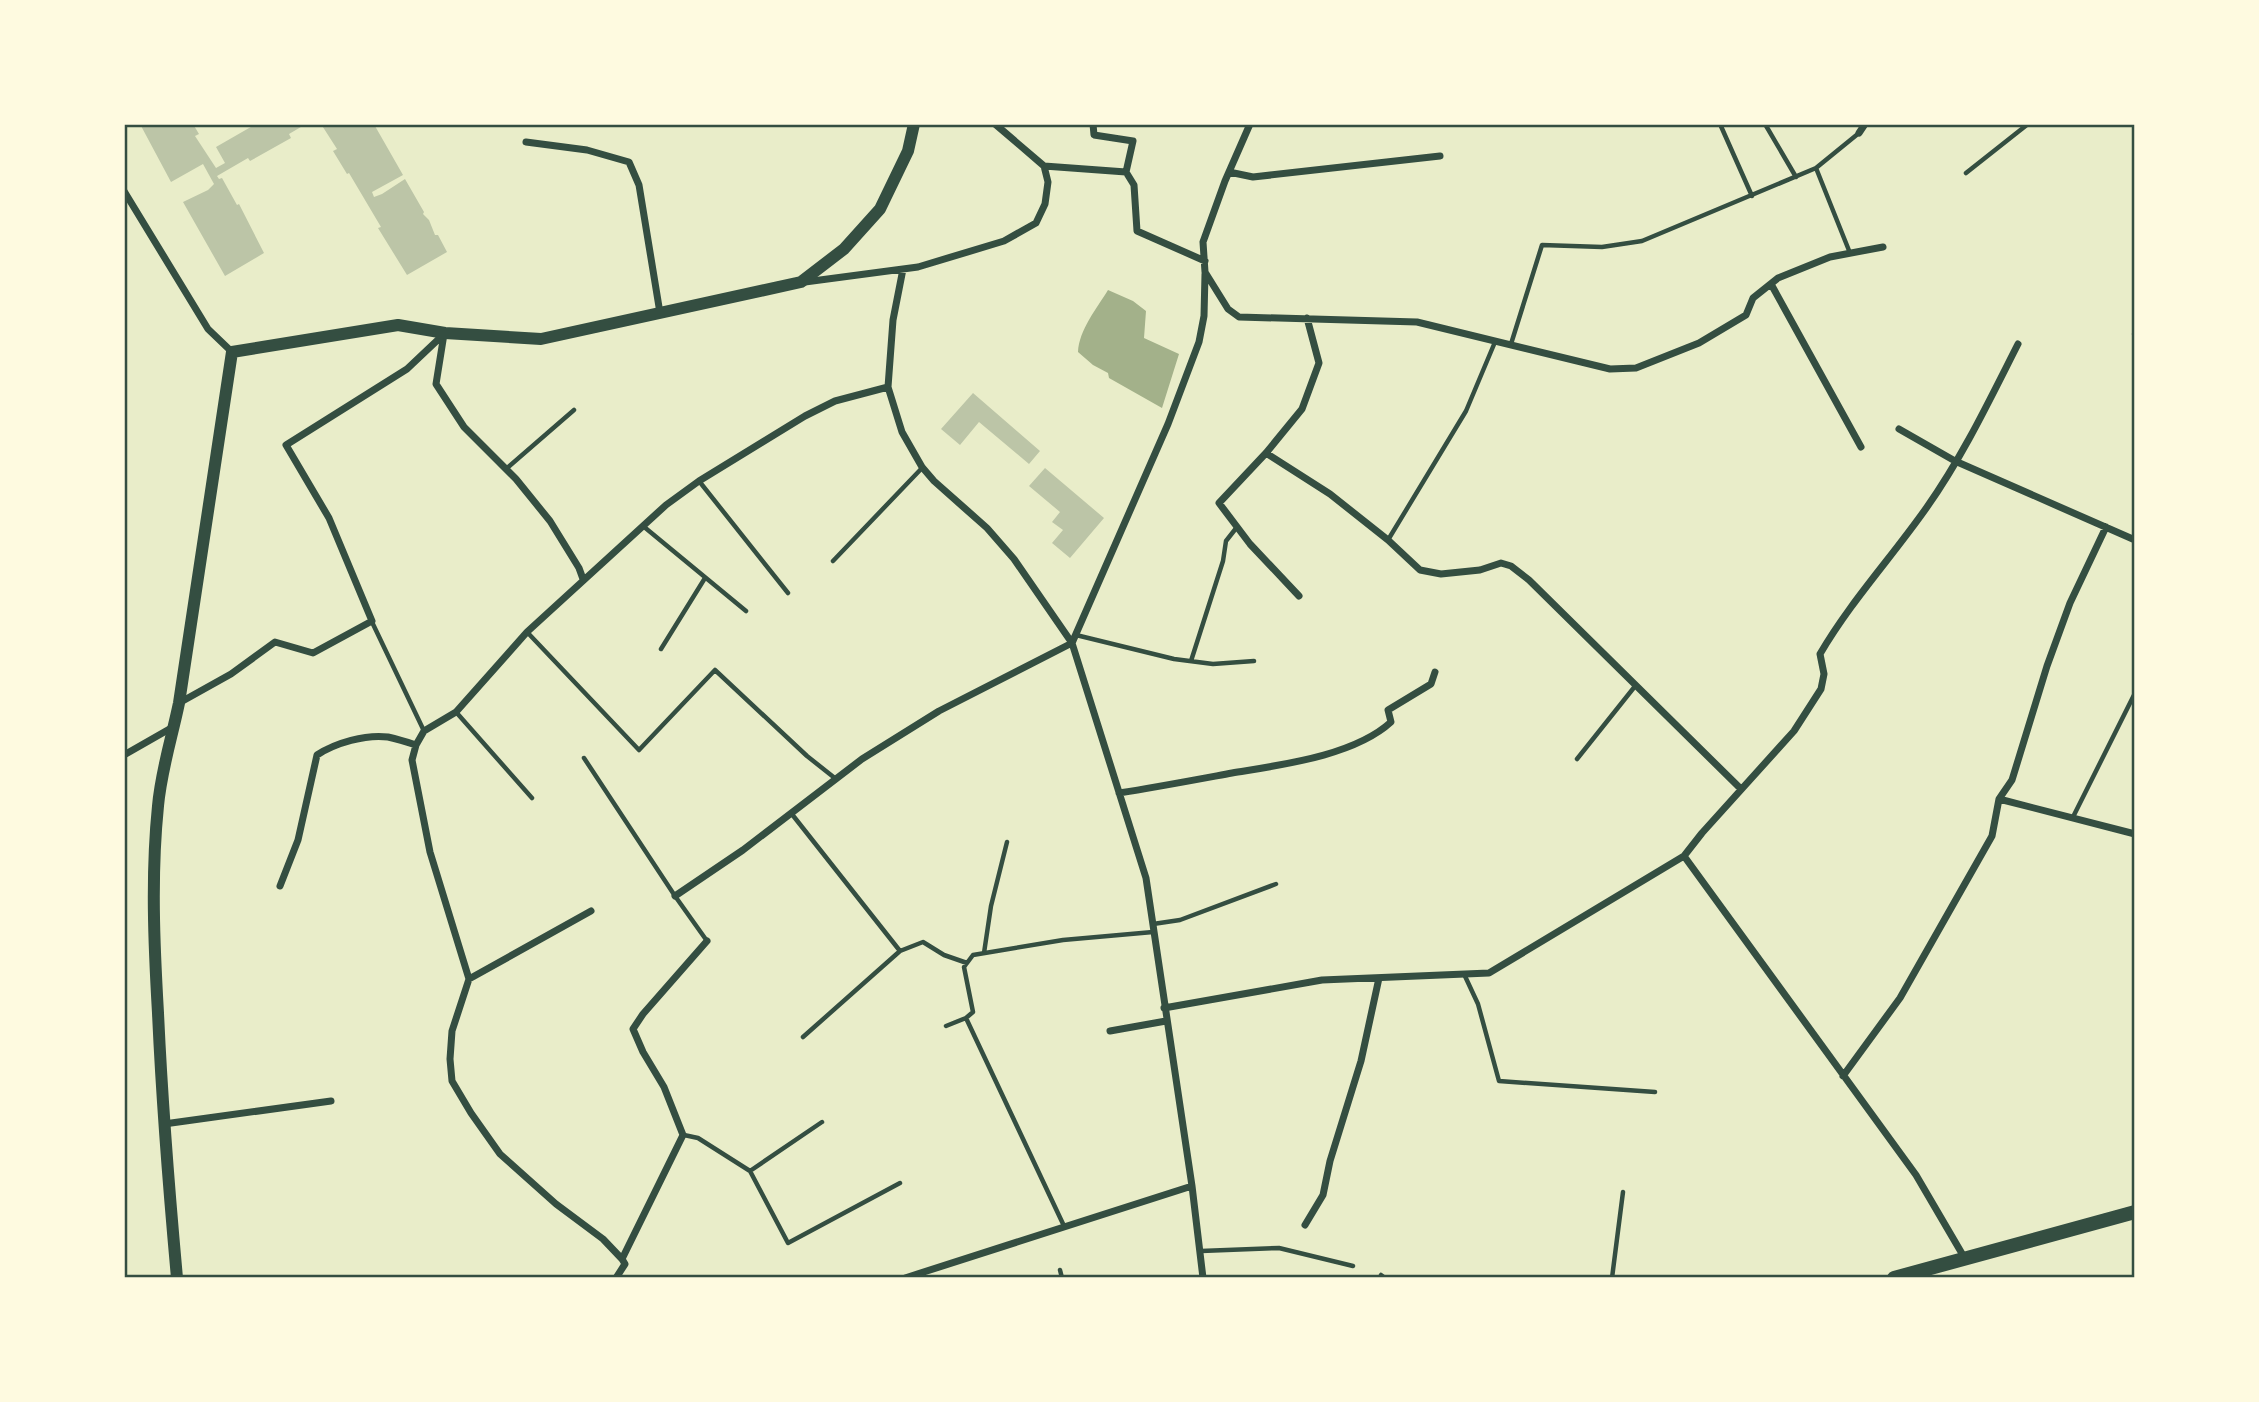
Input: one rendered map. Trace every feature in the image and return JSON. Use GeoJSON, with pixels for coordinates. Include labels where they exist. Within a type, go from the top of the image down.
{"type":"FeatureCollection","features":[{"type":"Feature","properties":{"kind":"main road"},"geometry":{"type":"LineString","coordinates":[[1894,1278],[2135,1212]]}},
{"type":"Feature","properties":{"kind":"street"},"geometry":{"type":"LineString","coordinates":[[801,282],[844,249],[880,209],[908,151],[914,124]]}},
{"type":"Feature","properties":{"kind":"street"},"geometry":{"type":"LineString","coordinates":[[232,352],[398,325],[445,333],[541,339],[801,282],[918,267],[1004,241],[1035,223],[1045,205],[1048,182],[1044,166],[995,124]]}},
{"type":"Feature","properties":{"kind":"street"},"geometry":{"type":"LineString","coordinates":[[1093,124],[1094,135],[1133,141],[1126,172],[1134,185],[1137,231],[1205,261]]}},
{"type":"Feature","properties":{"kind":"street"},"geometry":{"type":"LineString","coordinates":[[675,897],[743,850],[862,759],[939,711],[1074,639],[1168,424],[1199,342],[1204,316],[1203,242],[1250,124]]}},
{"type":"Feature","properties":{"kind":"street"},"geometry":{"type":"LineString","coordinates":[[1859,133],[1865,124]]}},
{"type":"Feature","properties":{"kind":"street"},"geometry":{"type":"LineString","coordinates":[[526,142],[587,150],[629,162],[639,185],[660,313]]}},
{"type":"Feature","properties":{"kind":"street"},"geometry":{"type":"LineString","coordinates":[[1229,172],[1253,177],[1440,156]]}},
{"type":"Feature","properties":{"kind":"street"},"geometry":{"type":"LineString","coordinates":[[1044,166],[1126,172]]}},
{"type":"Feature","properties":{"kind":"street"},"geometry":{"type":"LineString","coordinates":[[124,191],[208,329],[232,352]]}},
{"type":"Feature","properties":{"kind":"street"},"geometry":{"type":"LineString","coordinates":[[1205,272],[1228,309],[1239,317],[1417,322],[1610,369],[1636,369],[1699,343],[1746,315],[1753,298],[1778,278],[1830,257],[1883,247]]}},
{"type":"Feature","properties":{"kind":"street"},"geometry":{"type":"LineString","coordinates":[[903,269],[893,320],[888,387],[902,432],[922,467],[987,528],[1014,559],[1074,639],[1146,878],[1203,1278]]}},
{"type":"Feature","properties":{"kind":"street"},"geometry":{"type":"LineString","coordinates":[[1771,284],[1861,447]]}},
{"type":"Feature","properties":{"kind":"street"},"geometry":{"type":"LineString","coordinates":[[1299,596],[1219,503],[1266,453],[1302,409],[1319,363],[1307,318]]}},
{"type":"Feature","properties":{"kind":"street"},"geometry":{"type":"LineString","coordinates":[[445,333],[436,384],[464,427],[506,469],[550,521],[583,579]]}},
{"type":"Feature","properties":{"kind":"street"},"geometry":{"type":"LineString","coordinates":[[179,703],[232,674],[275,642],[313,653],[372,621],[329,518],[286,445],[407,369],[445,333]]}},
{"type":"Feature","properties":{"kind":"street"},"geometry":{"type":"LineString","coordinates":[[1164,1008],[1322,980],[1489,974],[1684,856],[1794,731],[1821,689],[1824,674],[1820,654],[1836,627],[1928,506],[1980,421],[2018,344]]}},
{"type":"Feature","properties":{"kind":"street"},"geometry":{"type":"LineString","coordinates":[[177,1278],[163,1124],[153,865],[158,804],[167,750],[179,703],[232,352]]}},
{"type":"Feature","properties":{"kind":"street"},"geometry":{"type":"LineString","coordinates":[[616,1278],[625,1264],[622,1259],[603,1239],[556,1204],[500,1154],[452,1081],[452,1031],[469,979],[430,852],[412,760],[416,745],[424,731],[456,712],[527,632],[583,579],[642,526],[699,481],[805,416],[835,401],[888,387]]}},
{"type":"Feature","properties":{"kind":"street"},"geometry":{"type":"LineString","coordinates":[[1899,429],[1955,461],[2135,540]]}},
{"type":"Feature","properties":{"kind":"street"},"geometry":{"type":"LineString","coordinates":[[1266,453],[1331,494],[1420,570],[1441,574],[1480,570],[1501,563],[1511,566],[1529,580],[1741,789]]}},
{"type":"Feature","properties":{"kind":"street"},"geometry":{"type":"LineString","coordinates":[[1843,1076],[1900,998],[1992,836],[1998,799],[2012,780],[2047,666],[2066,615],[2106,527]]}},
{"type":"Feature","properties":{"kind":"street"},"geometry":{"type":"LineString","coordinates":[[1119,793],[1286,764],[1340,749],[1384,729],[1391,722],[1388,709],[1431,684],[1435,672]]}},
{"type":"Feature","properties":{"kind":"street"},"geometry":{"type":"LineString","coordinates":[[124,755],[174,726]]}},
{"type":"Feature","properties":{"kind":"street"},"geometry":{"type":"LineString","coordinates":[[279,886],[298,840],[317,755],[328,748],[363,739],[386,737],[416,745]]}},
{"type":"Feature","properties":{"kind":"street"},"geometry":{"type":"LineString","coordinates":[[1998,799],[2135,834]]}},
{"type":"Feature","properties":{"kind":"street"},"geometry":{"type":"LineString","coordinates":[[1684,856],[1916,1175],[1964,1257]]}},
{"type":"Feature","properties":{"kind":"street"},"geometry":{"type":"LineString","coordinates":[[469,979],[592,911]]}},
{"type":"Feature","properties":{"kind":"street"},"geometry":{"type":"LineString","coordinates":[[622,1259],[683,1135],[664,1087],[633,1029],[707,941]]}},
{"type":"Feature","properties":{"kind":"street"},"geometry":{"type":"LineString","coordinates":[[1305,1225],[1322,1195],[1361,1061],[1379,978]]}},
{"type":"Feature","properties":{"kind":"street"},"geometry":{"type":"LineString","coordinates":[[1110,1031],[1166,1021]]}},
{"type":"Feature","properties":{"kind":"street"},"geometry":{"type":"LineString","coordinates":[[163,1124],[331,1101]]}},
{"type":"Feature","properties":{"kind":"street"},"geometry":{"type":"LineString","coordinates":[[905,1278],[1192,1186]]}},
{"type":"Feature","properties":{"kind":"lane"},"geometry":{"type":"LineString","coordinates":[[1720,124],[1752,197]]}},
{"type":"Feature","properties":{"kind":"lane"},"geometry":{"type":"LineString","coordinates":[[1765,124],[1796,177]]}},
{"type":"Feature","properties":{"kind":"lane"},"geometry":{"type":"LineString","coordinates":[[1966,173],[2028,124]]}},
{"type":"Feature","properties":{"kind":"lane"},"geometry":{"type":"LineString","coordinates":[[1510,345],[1542,246],[1602,247],[1642,241],[1816,168],[1859,133]]}},
{"type":"Feature","properties":{"kind":"lane"},"geometry":{"type":"LineString","coordinates":[[1816,168],[1850,253]]}},
{"type":"Feature","properties":{"kind":"lane"},"geometry":{"type":"LineString","coordinates":[[1388,540],[1466,411],[1495,341]]}},
{"type":"Feature","properties":{"kind":"lane"},"geometry":{"type":"LineString","coordinates":[[506,469],[574,410]]}},
{"type":"Feature","properties":{"kind":"lane"},"geometry":{"type":"LineString","coordinates":[[833,561],[922,467]]}},
{"type":"Feature","properties":{"kind":"lane"},"geometry":{"type":"LineString","coordinates":[[699,481],[788,593]]}},
{"type":"Feature","properties":{"kind":"lane"},"geometry":{"type":"LineString","coordinates":[[642,526],[746,611]]}},
{"type":"Feature","properties":{"kind":"lane"},"geometry":{"type":"LineString","coordinates":[[1191,661],[1223,561],[1226,541],[1237,527]]}},
{"type":"Feature","properties":{"kind":"lane"},"geometry":{"type":"LineString","coordinates":[[662,649],[705,578]]}},
{"type":"Feature","properties":{"kind":"lane"},"geometry":{"type":"LineString","coordinates":[[372,621],[424,731]]}},
{"type":"Feature","properties":{"kind":"lane"},"geometry":{"type":"LineString","coordinates":[[527,632],[639,750],[715,670],[807,757],[836,779]]}},
{"type":"Feature","properties":{"kind":"lane"},"geometry":{"type":"LineString","coordinates":[[1074,639],[1213,664],[1254,661]]}},
{"type":"Feature","properties":{"kind":"lane"},"geometry":{"type":"LineString","coordinates":[[1577,759],[1636,685]]}},
{"type":"Feature","properties":{"kind":"lane"},"geometry":{"type":"LineString","coordinates":[[2073,818],[2135,693]]}},
{"type":"Feature","properties":{"kind":"lane"},"geometry":{"type":"LineString","coordinates":[[456,712],[532,798]]}},
{"type":"Feature","properties":{"kind":"lane"},"geometry":{"type":"LineString","coordinates":[[583,758],[707,941]]}},
{"type":"Feature","properties":{"kind":"lane"},"geometry":{"type":"LineString","coordinates":[[791,813],[900,951]]}},
{"type":"Feature","properties":{"kind":"lane"},"geometry":{"type":"LineString","coordinates":[[984,953],[991,906],[1007,842]]}},
{"type":"Feature","properties":{"kind":"lane"},"geometry":{"type":"LineString","coordinates":[[946,1026],[966,1018],[973,1012],[964,967],[973,955],[1153,928],[1276,884]]}},
{"type":"Feature","properties":{"kind":"lane"},"geometry":{"type":"LineString","coordinates":[[803,1037],[900,951],[923,942],[944,955],[967,962]]}},
{"type":"Feature","properties":{"kind":"lane"},"geometry":{"type":"LineString","coordinates":[[1464,974],[1478,1004],[1499,1081],[1655,1093]]}},
{"type":"Feature","properties":{"kind":"lane"},"geometry":{"type":"LineString","coordinates":[[966,1018],[1065,1227]]}},
{"type":"Feature","properties":{"kind":"lane"},"geometry":{"type":"LineString","coordinates":[[750,1171],[822,1122]]}},
{"type":"Feature","properties":{"kind":"lane"},"geometry":{"type":"LineString","coordinates":[[683,1135],[698,1138],[750,1171],[788,1243],[900,1183]]}},
{"type":"Feature","properties":{"kind":"lane"},"geometry":{"type":"LineString","coordinates":[[1612,1278],[1623,1192]]}},
{"type":"Feature","properties":{"kind":"lane"},"geometry":{"type":"LineString","coordinates":[[1200,1251],[1279,1248],[1353,1266]]}},
{"type":"Feature","properties":{"kind":"lane"},"geometry":{"type":"LineString","coordinates":[[1060,1270],[1062,1278]]}},
{"type":"Feature","properties":{"kind":"shaded area"},"geometry":{"type":"Polygon","coordinates":[[[1108,290],[1133,301],[1146,311],[1144,338],[1179,354],[1162,408],[1109,378],[1108,373],[1078,352],[1085,327],[1108,290]]]}},
{"type":"Feature","properties":{"kind":"building"},"geometry":{"type":"Polygon","coordinates":[[[140,124],[193,124],[199,134],[195,136],[216,168],[225,163],[216,147],[256,124],[306,124],[289,134],[291,138],[217,176],[222,178],[237,205],[239,204],[264,253],[225,276],[183,202],[208,190],[214,184],[203,164],[171,182],[140,124]]]}},
{"type":"Feature","properties":{"kind":"building"},"geometry":{"type":"Polygon","coordinates":[[[321,124],[375,126],[403,175],[372,192],[374,197],[405,179],[447,252],[407,275],[349,173],[347,174],[333,151],[337,149],[321,124]]]}},
{"type":"Feature","properties":{"kind":"building"},"geometry":{"type":"Polygon","coordinates":[[[973,393],[1040,451],[1029,464],[979,422],[960,445],[941,429],[973,393]]]}},
{"type":"Feature","properties":{"kind":"building"},"geometry":{"type":"Polygon","coordinates":[[[1045,468],[1104,518],[1070,558],[1052,543],[1063,530],[1052,522],[1060,512],[1029,486],[1045,468]]]}}]}
